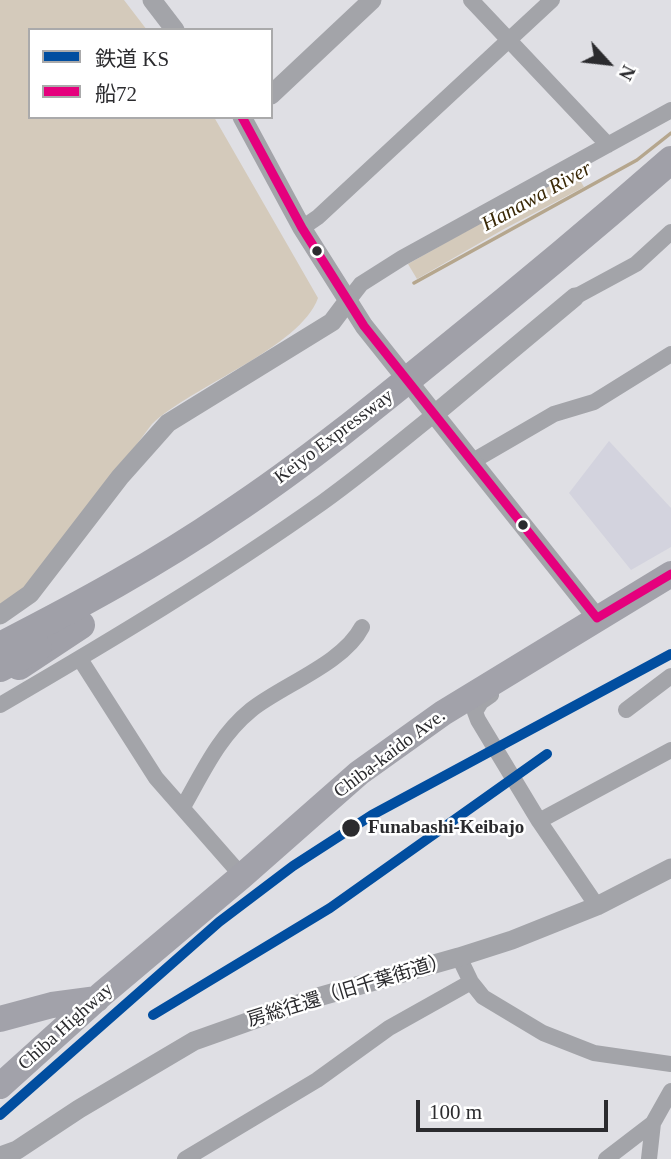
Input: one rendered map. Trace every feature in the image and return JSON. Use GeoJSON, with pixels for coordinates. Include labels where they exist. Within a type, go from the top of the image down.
{"type":"FeatureCollection","features":[{"type":"Feature","properties":{"kind":"highway","name":"Keiyo Expressway"},"geometry":{"type":"LineString","coordinates":[[0,646],[72,609],[149,564],[229,515],[295,468],[372,410],[592,230],[671,160]]}},
{"type":"Feature","properties":{"kind":"highway","name":"Keiyo Expressway"},"geometry":{"type":"LineString","coordinates":[[0,668],[160,579],[239,528],[382,424],[671,184]]}},
{"type":"Feature","properties":{"kind":"highway","name":"Chiba-kaido Ave."},"geometry":{"type":"LineString","coordinates":[[243,876],[359,773],[443,713],[671,574]]}},
{"type":"Feature","properties":{"kind":"highway"},"geometry":{"type":"LineString","coordinates":[[0,679],[80,625]]}},
{"type":"Feature","properties":{"kind":"highway","name":"Chiba Highway"},"geometry":{"type":"LineString","coordinates":[[0,1086],[97,999],[243,876]]}},
{"type":"Feature","properties":{"kind":"highway"},"geometry":{"type":"LineString","coordinates":[[0,1019],[51,1006],[97,999]]}},
{"type":"Feature","properties":{"kind":"street"},"geometry":{"type":"LineString","coordinates":[[152,0],[173,28]]}},
{"type":"Feature","properties":{"kind":"street"},"geometry":{"type":"LineString","coordinates":[[273,93],[372,0]]}},
{"type":"Feature","properties":{"kind":"street"},"geometry":{"type":"LineString","coordinates":[[471,0],[608,145]]}},
{"type":"Feature","properties":{"kind":"street"},"geometry":{"type":"LineString","coordinates":[[302,228],[318,217],[552,0]]}},
{"type":"Feature","properties":{"kind":"street"},"geometry":{"type":"LineString","coordinates":[[0,615],[30,594],[120,477],[168,423],[185,410],[332,322],[361,284],[402,258],[671,110]]}},
{"type":"Feature","properties":{"kind":"street"},"geometry":{"type":"LineString","coordinates":[[246,119],[302,228],[347,302],[597,618]]}},
{"type":"Feature","properties":{"kind":"street"},"geometry":{"type":"LineString","coordinates":[[0,705],[80,659],[313,509],[436,413],[575,297],[636,264],[671,232]]}},
{"type":"Feature","properties":{"kind":"street"},"geometry":{"type":"LineString","coordinates":[[473,461],[554,414],[594,402],[671,354]]}},
{"type":"Feature","properties":{"kind":"street"},"geometry":{"type":"LineString","coordinates":[[183,807],[221,740],[236,724],[252,709],[299,681],[351,644],[362,627]]}},
{"type":"Feature","properties":{"kind":"street"},"geometry":{"type":"LineString","coordinates":[[80,659],[156,778],[243,876]]}},
{"type":"Feature","properties":{"kind":"street"},"geometry":{"type":"LineString","coordinates":[[528,663],[525,675],[481,702],[475,712],[539,821],[597,906]]}},
{"type":"Feature","properties":{"kind":"street"},"geometry":{"type":"LineString","coordinates":[[626,710],[650,704],[671,676]]}},
{"type":"Feature","properties":{"kind":"street"},"geometry":{"type":"LineString","coordinates":[[539,821],[671,750]]}},
{"type":"Feature","properties":{"kind":"street","name":"房総往還（旧千葉街道）"},"geometry":{"type":"LineString","coordinates":[[0,1156],[17,1150],[194,1041],[308,1000],[459,957],[533,932],[597,906],[670,870]]}},
{"type":"Feature","properties":{"kind":"street"},"geometry":{"type":"LineString","coordinates":[[459,957],[479,993],[496,1006],[563,1042],[594,1053],[671,1064]]}},
{"type":"Feature","properties":{"kind":"street"},"geometry":{"type":"LineString","coordinates":[[185,1159],[317,1080],[388,1028],[471,982]]}},
{"type":"Feature","properties":{"kind":"street"},"geometry":{"type":"LineString","coordinates":[[649,1159],[653,1123],[671,1091]]}},
{"type":"Feature","properties":{"kind":"street"},"geometry":{"type":"LineString","coordinates":[[606,1159],[653,1123]]}},
{"type":"Feature","properties":{"kind":"shaded area"},"geometry":{"type":"Polygon","coordinates":[[[0,0],[124,0],[145,28],[28,28],[28,119],[215,119],[318,298],[307,316],[268,350],[192,395],[152,424],[38,576],[0,610],[0,0]]]}},
{"type":"Feature","properties":{"kind":"shaded area"},"geometry":{"type":"Polygon","coordinates":[[[574,170],[584,187],[417,279],[408,264],[574,170]]]}},
{"type":"Feature","properties":{"kind":"shaded area"},"geometry":{"type":"Polygon","coordinates":[[[609,441],[671,508],[671,547],[631,570],[569,493],[609,441]]]}},
{"type":"Feature","properties":{"kind":"waterway","name":"Hanawa River"},"geometry":{"type":"LineString","coordinates":[[414,283],[637,160],[671,133]]}},
{"type":"Feature","properties":{"kind":"rail line","name":"KS"},"geometry":{"type":"LineString","coordinates":[[0,1115],[219,922],[293,866],[372,815],[671,654]]}},
{"type":"Feature","properties":{"kind":"rail line","name":"KS"},"geometry":{"type":"LineString","coordinates":[[153,1015],[330,908],[547,754]]}},
{"type":"Feature","properties":{"kind":"transit line","name":"船72"},"geometry":{"type":"LineString","coordinates":[[243,119],[302,228],[364,326],[597,618]]}},
{"type":"Feature","properties":{"kind":"transit line","name":"船72"},"geometry":{"type":"LineString","coordinates":[[597,618],[671,574]]}},
{"type":"Feature","properties":{"kind":"place","name":"Funabashi-Keibajo"},"geometry":{"type":"Point","coordinates":[351,828]}}]}
